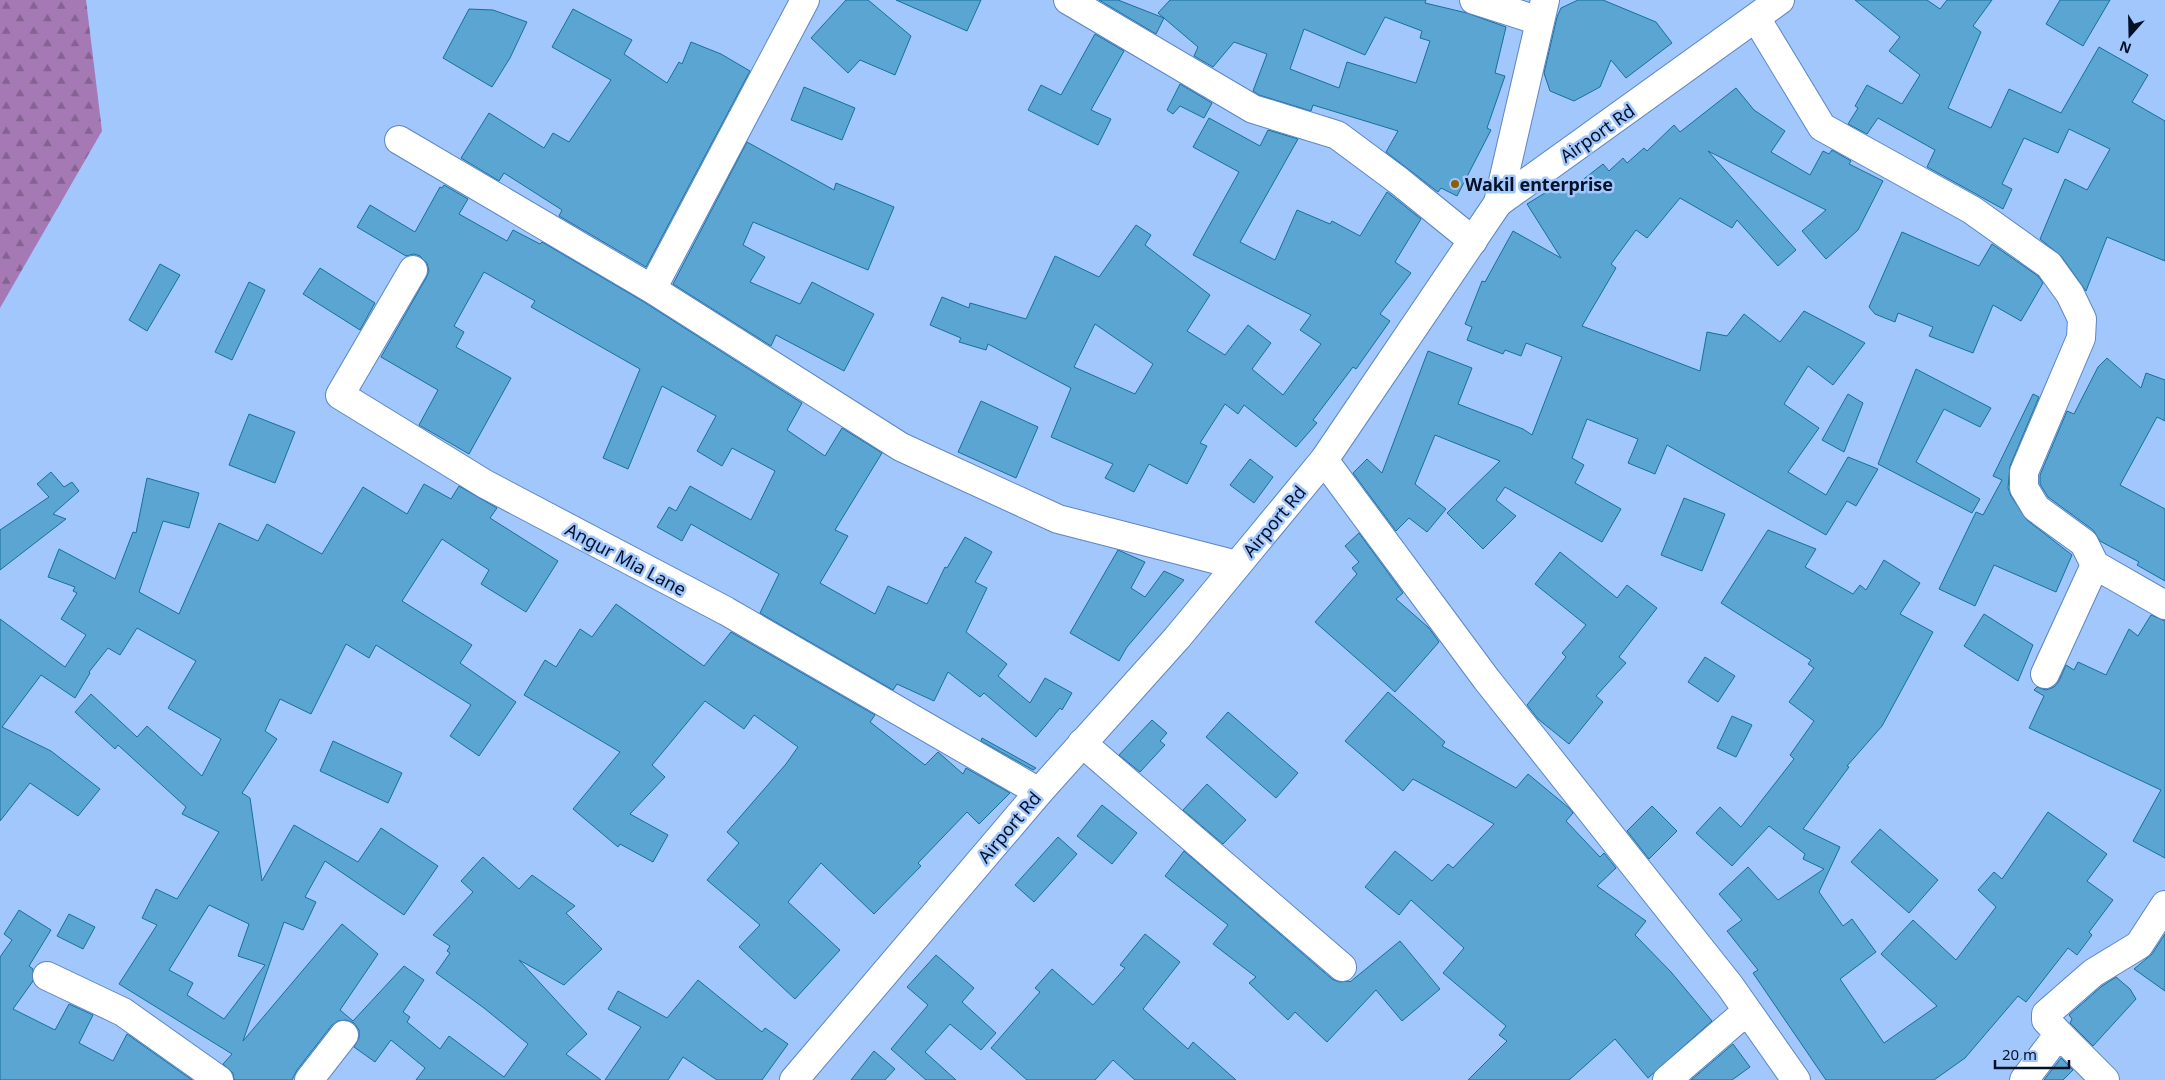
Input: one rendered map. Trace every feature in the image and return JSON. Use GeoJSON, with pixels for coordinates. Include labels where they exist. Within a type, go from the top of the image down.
{"type":"FeatureCollection","features":[{"type":"Feature","properties":{"kind":"street"},"geometry":{"type":"LineString","coordinates":[[652,289],[806,0]]}},
{"type":"Feature","properties":{"kind":"street"},"geometry":{"type":"LineString","coordinates":[[1068,0],[1253,109],[1337,134],[1473,241]]}},
{"type":"Feature","properties":{"kind":"street"},"geometry":{"type":"LineString","coordinates":[[1474,0],[1543,10],[1498,203]]}},
{"type":"Feature","properties":{"kind":"street","name":"Airport Rd"},"geometry":{"type":"LineString","coordinates":[[794,1080],[1038,792],[1177,638],[1324,460],[1498,203],[1780,0]]}},
{"type":"Feature","properties":{"kind":"street"},"geometry":{"type":"LineString","coordinates":[[1756,18],[1822,127],[1972,210],[2049,266],[2070,294],[2082,319],[2081,338],[2024,472],[2024,488],[2036,508],[2084,543],[2095,565],[2165,605]]}},
{"type":"Feature","properties":{"kind":"street"},"geometry":{"type":"LineString","coordinates":[[399,140],[652,289],[901,447],[1058,519],[1237,565]]}},
{"type":"Feature","properties":{"kind":"street","name":"Angur Mia Lane"},"geometry":{"type":"LineString","coordinates":[[413,270],[340,395],[485,484],[726,611],[1038,792]]}},
{"type":"Feature","properties":{"kind":"street"},"geometry":{"type":"LineString","coordinates":[[1324,460],[1487,680],[1747,1011],[1796,1080]]}},
{"type":"Feature","properties":{"kind":"street"},"geometry":{"type":"LineString","coordinates":[[2046,674],[2095,565]]}},
{"type":"Feature","properties":{"kind":"street"},"geometry":{"type":"LineString","coordinates":[[1082,743],[1342,967]]}},
{"type":"Feature","properties":{"kind":"street"},"geometry":{"type":"LineString","coordinates":[[2105,1080],[2046,1020],[2046,1014],[2093,974],[2139,945],[2165,905]]}},
{"type":"Feature","properties":{"kind":"street"},"geometry":{"type":"LineString","coordinates":[[47,976],[123,1012],[219,1080]]}},
{"type":"Feature","properties":{"kind":"street"},"geometry":{"type":"LineString","coordinates":[[1667,1080],[1747,1011]]}},
{"type":"Feature","properties":{"kind":"street"},"geometry":{"type":"LineString","coordinates":[[2024,1080],[2060,1034]]}},
{"type":"Feature","properties":{"kind":"street"},"geometry":{"type":"LineString","coordinates":[[309,1080],[344,1035]]}},
{"type":"Feature","properties":{"kind":"green space"},"geometry":{"type":"Polygon","coordinates":[[[0,0],[86,0],[102,131],[0,308],[0,0]]]}},
{"type":"Feature","properties":{"kind":"building"},"geometry":{"type":"Polygon","coordinates":[[[846,0],[868,0],[911,36],[895,75],[860,60],[848,73],[811,38],[846,0]]]}},
{"type":"Feature","properties":{"kind":"building"},"geometry":{"type":"Polygon","coordinates":[[[896,0],[981,0],[967,31],[896,0]]]}},
{"type":"Feature","properties":{"kind":"building"},"geometry":{"type":"Polygon","coordinates":[[[1099,0],[1118,0],[1164,18],[1156,34],[1099,0]]]}},
{"type":"Feature","properties":{"kind":"building"},"geometry":{"type":"Polygon","coordinates":[[[1170,0],[1426,0],[1425,3],[1467,13],[1506,27],[1495,73],[1505,76],[1487,128],[1491,130],[1457,196],[1441,188],[1438,192],[1386,152],[1398,131],[1313,105],[1311,111],[1259,95],[1253,91],[1267,54],[1234,42],[1213,67],[1194,56],[1198,47],[1158,13],[1170,0]],[[1385,17],[1365,55],[1304,29],[1290,69],[1339,88],[1347,62],[1416,83],[1430,41],[1420,38],[1422,31],[1385,17]]]}},
{"type":"Feature","properties":{"kind":"building"},"geometry":{"type":"Polygon","coordinates":[[[1578,0],[1603,0],[1656,22],[1672,43],[1626,78],[1611,60],[1600,87],[1574,101],[1550,91],[1544,73],[1557,17],[1561,8],[1578,0]]]}},
{"type":"Feature","properties":{"kind":"building"},"geometry":{"type":"Polygon","coordinates":[[[1855,0],[1927,0],[1940,9],[1947,0],[1992,0],[1973,26],[1981,32],[1948,108],[1991,128],[2009,89],[2061,113],[2099,47],[2148,75],[2132,102],[2165,121],[2165,261],[2107,237],[2086,291],[2061,256],[2040,239],[2065,179],[2087,190],[2110,149],[2069,129],[2058,153],[2024,138],[2002,184],[2012,189],[2003,209],[1927,167],[1935,150],[1878,118],[1867,134],[1848,124],[1858,108],[1855,106],[1867,85],[1902,104],[1920,75],[1889,51],[1900,37],[1855,0]]]}},
{"type":"Feature","properties":{"kind":"building"},"geometry":{"type":"Polygon","coordinates":[[[2060,0],[2110,0],[2083,46],[2046,24],[2060,0]]]}},
{"type":"Feature","properties":{"kind":"building"},"geometry":{"type":"Polygon","coordinates":[[[469,9],[493,10],[527,22],[510,58],[492,87],[443,58],[469,9]]]}},
{"type":"Feature","properties":{"kind":"building"},"geometry":{"type":"Polygon","coordinates":[[[573,9],[632,40],[624,54],[667,83],[679,62],[682,64],[691,42],[721,54],[750,71],[646,267],[559,216],[562,210],[504,173],[499,181],[461,158],[489,113],[544,148],[553,133],[569,142],[611,80],[552,47],[573,9]]]}},
{"type":"Feature","properties":{"kind":"building"},"geometry":{"type":"Polygon","coordinates":[[[1095,34],[1124,51],[1091,110],[1111,119],[1098,145],[1028,110],[1041,85],[1061,95],[1095,34]]]}},
{"type":"Feature","properties":{"kind":"building"},"geometry":{"type":"Polygon","coordinates":[[[1180,84],[1212,103],[1204,118],[1180,106],[1173,114],[1167,110],[1180,84]]]}},
{"type":"Feature","properties":{"kind":"building"},"geometry":{"type":"Polygon","coordinates":[[[804,87],[855,108],[842,140],[791,120],[804,87]]]}},
{"type":"Feature","properties":{"kind":"building"},"geometry":{"type":"Polygon","coordinates":[[[1736,88],[1754,110],[1785,131],[1771,152],[1810,175],[1823,151],[1829,154],[1832,150],[1851,161],[1849,164],[1883,181],[1858,230],[1826,259],[1802,231],[1826,210],[1708,151],[1796,250],[1778,266],[1737,220],[1732,228],[1680,198],[1647,238],[1636,230],[1611,264],[1616,268],[1582,326],[1700,371],[1707,332],[1727,336],[1744,314],[1780,342],[1804,311],[1865,343],[1833,385],[1808,366],[1784,404],[1819,428],[1788,472],[1826,495],[1848,457],[1878,469],[1856,506],[1847,501],[1826,535],[1667,445],[1655,474],[1628,463],[1638,439],[1587,419],[1572,458],[1584,465],[1575,483],[1621,509],[1602,542],[1505,487],[1496,500],[1516,516],[1483,549],[1447,513],[1500,461],[1435,435],[1415,484],[1446,509],[1427,532],[1409,518],[1396,531],[1353,473],[1367,459],[1382,473],[1428,351],[1472,368],[1458,404],[1523,429],[1532,435],[1562,357],[1526,343],[1521,356],[1505,350],[1503,354],[1467,340],[1472,327],[1465,324],[1482,281],[1485,282],[1513,231],[1561,258],[1527,204],[1566,180],[1571,189],[1603,164],[1609,171],[1623,158],[1627,163],[1644,148],[1647,151],[1674,125],[1680,132],[1736,88]]]}},
{"type":"Feature","properties":{"kind":"building"},"geometry":{"type":"Polygon","coordinates":[[[1209,118],[1260,146],[1268,130],[1298,139],[1240,242],[1275,260],[1297,210],[1330,224],[1332,221],[1360,236],[1387,192],[1421,219],[1395,262],[1411,273],[1380,314],[1390,321],[1356,369],[1353,367],[1313,420],[1317,423],[1296,447],[1244,405],[1238,414],[1225,404],[1200,443],[1207,446],[1187,484],[1149,464],[1134,492],[1105,478],[1113,464],[1051,437],[1071,388],[988,344],[986,350],[959,342],[961,338],[930,325],[942,297],[969,308],[970,303],[1026,319],[1055,256],[1099,277],[1136,225],[1151,235],[1145,245],[1210,295],[1187,331],[1225,355],[1248,325],[1271,343],[1252,369],[1283,395],[1321,344],[1300,330],[1311,315],[1193,255],[1239,172],[1193,147],[1209,118]],[[1095,324],[1074,367],[1135,394],[1153,364],[1095,324]]]}},
{"type":"Feature","properties":{"kind":"building"},"geometry":{"type":"Polygon","coordinates":[[[747,142],[834,190],[836,183],[894,207],[868,270],[753,222],[743,245],[765,257],[750,282],[800,304],[812,282],[874,314],[844,371],[776,335],[771,346],[673,284],[747,142]]]}},
{"type":"Feature","properties":{"kind":"building"},"geometry":{"type":"Polygon","coordinates":[[[444,185],[468,199],[459,214],[507,241],[513,230],[540,244],[542,242],[644,302],[802,403],[787,430],[825,456],[842,428],[882,453],[835,530],[848,536],[820,583],[875,614],[888,586],[927,604],[945,567],[947,568],[965,537],[992,552],[975,582],[987,588],[966,632],[1007,664],[998,676],[1030,703],[1045,678],[1072,693],[1062,710],[1060,708],[1036,737],[984,693],[980,697],[948,672],[934,701],[897,684],[893,690],[760,613],[779,574],[691,524],[682,541],[657,527],[669,507],[676,511],[690,486],[751,520],[775,471],[732,448],[722,466],[697,451],[716,416],[662,386],[628,469],[603,458],[640,369],[531,307],[535,301],[484,272],[454,326],[464,332],[456,347],[511,378],[469,454],[419,425],[438,390],[381,357],[426,278],[429,271],[427,263],[420,256],[414,254],[406,256],[357,227],[370,205],[415,232],[440,187],[442,188],[444,185]]]}},
{"type":"Feature","properties":{"kind":"building"},"geometry":{"type":"Polygon","coordinates":[[[1902,232],[1979,266],[1992,244],[2038,276],[2043,283],[2021,321],[1993,305],[1973,353],[1929,336],[1933,327],[1898,313],[1895,322],[1875,314],[1869,307],[1902,232]]]}},
{"type":"Feature","properties":{"kind":"building"},"geometry":{"type":"Polygon","coordinates":[[[160,264],[180,275],[147,331],[129,320],[160,264]]]}},
{"type":"Feature","properties":{"kind":"building"},"geometry":{"type":"Polygon","coordinates":[[[320,268],[375,303],[360,330],[303,294],[320,268]]]}},
{"type":"Feature","properties":{"kind":"building"},"geometry":{"type":"Polygon","coordinates":[[[249,282],[265,290],[232,360],[215,352],[249,282]]]}},
{"type":"Feature","properties":{"kind":"building"},"geometry":{"type":"Polygon","coordinates":[[[2107,358],[2141,388],[2146,373],[2165,380],[2165,421],[2157,417],[2120,485],[2165,509],[2165,581],[2137,565],[2139,562],[2100,541],[2093,530],[2048,497],[2040,484],[2040,475],[2067,411],[2074,414],[2098,367],[2107,358]]]}},
{"type":"Feature","properties":{"kind":"building"},"geometry":{"type":"Polygon","coordinates":[[[1916,369],[1991,408],[1980,427],[1944,409],[1916,462],[1980,499],[1972,513],[1878,464],[1916,369]]]}},
{"type":"Feature","properties":{"kind":"building"},"geometry":{"type":"Polygon","coordinates":[[[1848,394],[1863,403],[1844,452],[1822,440],[1848,394]]]}},
{"type":"Feature","properties":{"kind":"building"},"geometry":{"type":"Polygon","coordinates":[[[2033,394],[2039,397],[2010,466],[2008,488],[2011,496],[2027,520],[2072,555],[2056,592],[1994,565],[1975,606],[1939,589],[1976,512],[1983,515],[2002,480],[1993,476],[2033,394]]]}},
{"type":"Feature","properties":{"kind":"building"},"geometry":{"type":"Polygon","coordinates":[[[981,401],[1038,427],[1016,478],[958,452],[981,401]]]}},
{"type":"Feature","properties":{"kind":"building"},"geometry":{"type":"Polygon","coordinates":[[[249,414],[295,432],[275,483],[229,465],[249,414]]]}},
{"type":"Feature","properties":{"kind":"building"},"geometry":{"type":"Polygon","coordinates":[[[1250,459],[1273,477],[1254,503],[1230,485],[1250,459]]]}},
{"type":"Feature","properties":{"kind":"building"},"geometry":{"type":"Polygon","coordinates":[[[51,472],[64,487],[72,482],[79,491],[53,514],[66,519],[0,570],[0,530],[49,497],[37,484],[51,472]]]}},
{"type":"Feature","properties":{"kind":"building"},"geometry":{"type":"Polygon","coordinates":[[[147,478],[199,493],[189,528],[163,521],[139,592],[179,614],[219,523],[258,541],[267,524],[322,554],[363,487],[407,514],[424,484],[451,499],[459,486],[497,508],[490,518],[558,561],[526,612],[481,584],[489,570],[442,539],[402,601],[472,645],[460,663],[516,702],[479,756],[450,736],[471,705],[376,645],[369,658],[346,644],[311,714],[280,699],[265,731],[277,739],[242,793],[250,798],[262,881],[294,825],[358,862],[381,828],[438,866],[404,915],[325,861],[305,897],[316,902],[303,930],[284,922],[243,1041],[342,924],[378,954],[340,1010],[353,1021],[404,966],[424,980],[403,1012],[410,1017],[407,1022],[440,1049],[449,1036],[504,1077],[528,1044],[484,1008],[436,973],[450,953],[447,951],[450,946],[433,935],[473,892],[461,881],[483,857],[519,889],[532,875],[575,906],[566,913],[602,949],[564,985],[519,960],[587,1034],[566,1054],[601,1080],[416,1080],[425,1068],[391,1040],[375,1062],[354,1047],[359,1038],[359,1030],[354,1023],[346,1020],[338,1021],[332,1025],[297,1070],[292,1080],[234,1080],[233,1073],[223,1064],[232,1054],[119,984],[157,925],[142,918],[156,889],[177,899],[219,832],[182,814],[186,807],[118,745],[115,749],[75,712],[91,694],[137,737],[147,726],[202,776],[221,739],[168,708],[196,661],[137,628],[120,655],[108,648],[89,672],[75,698],[41,675],[2,727],[51,751],[100,789],[78,816],[30,783],[0,821],[0,619],[65,667],[86,635],[61,619],[77,593],[73,591],[75,587],[48,577],[59,549],[115,579],[133,532],[136,533],[147,478]],[[209,905],[169,970],[193,983],[187,995],[224,1019],[265,965],[238,956],[249,924],[209,905]]]}},
{"type":"Feature","properties":{"kind":"building"},"geometry":{"type":"Polygon","coordinates":[[[1684,498],[1725,514],[1702,571],[1661,555],[1684,498]]]}},
{"type":"Feature","properties":{"kind":"building"},"geometry":{"type":"Polygon","coordinates":[[[1768,530],[1816,549],[1805,567],[1853,594],[1860,585],[1866,590],[1884,560],[1920,583],[1900,614],[1933,632],[1882,726],[1847,766],[1849,767],[1803,829],[1840,847],[1819,892],[1843,926],[1852,919],[1876,952],[1840,979],[1884,1043],[1937,1006],[1881,954],[1913,920],[1956,960],[1996,907],[1978,890],[1994,872],[2002,879],[2048,812],[2107,854],[2087,881],[2113,900],[2089,932],[2092,935],[2077,955],[2068,948],[2026,1002],[2018,996],[1965,1058],[1934,1080],[1826,1080],[1753,973],[1758,970],[1727,931],[1742,920],[1719,894],[1748,867],[1778,900],[1824,869],[1803,859],[1805,854],[1769,826],[1732,866],[1696,833],[1720,807],[1741,827],[1794,759],[1790,755],[1814,721],[1789,702],[1814,668],[1808,664],[1811,660],[1721,603],[1768,530]]]}},
{"type":"Feature","properties":{"kind":"building"},"geometry":{"type":"Polygon","coordinates":[[[1359,533],[1403,593],[1396,599],[1429,628],[1439,642],[1395,692],[1315,622],[1357,574],[1352,568],[1359,562],[1345,546],[1359,533]]]}},
{"type":"Feature","properties":{"kind":"building"},"geometry":{"type":"Polygon","coordinates":[[[1118,550],[1145,562],[1131,588],[1145,597],[1164,571],[1184,580],[1127,647],[1119,661],[1070,633],[1118,550]]]}},
{"type":"Feature","properties":{"kind":"building"},"geometry":{"type":"Polygon","coordinates":[[[1560,552],[1617,598],[1627,585],[1657,608],[1619,657],[1626,663],[1596,696],[1603,702],[1569,744],[1538,719],[1527,705],[1566,657],[1562,653],[1586,625],[1535,584],[1560,552]]]}},
{"type":"Feature","properties":{"kind":"building"},"geometry":{"type":"Polygon","coordinates":[[[616,604],[704,666],[731,632],[875,715],[870,722],[925,765],[938,752],[963,774],[966,768],[1010,793],[979,824],[967,812],[918,863],[921,866],[874,914],[821,863],[788,902],[840,950],[795,999],[739,947],[760,925],[707,880],[739,843],[727,832],[786,764],[798,747],[754,715],[744,729],[705,701],[652,765],[665,777],[630,814],[668,835],[653,862],[620,844],[618,847],[573,809],[620,752],[524,695],[545,660],[556,667],[580,629],[592,637],[616,604]]]}},
{"type":"Feature","properties":{"kind":"building"},"geometry":{"type":"Polygon","coordinates":[[[1984,614],[2033,645],[2018,681],[1964,646],[1984,614]]]}},
{"type":"Feature","properties":{"kind":"building"},"geometry":{"type":"Polygon","coordinates":[[[2151,615],[2165,621],[2165,858],[2133,841],[2161,790],[2029,728],[2044,696],[2034,690],[2037,687],[2046,690],[2054,687],[2059,681],[2066,665],[2074,670],[2078,662],[2106,675],[2129,629],[2138,636],[2151,615]]]}},
{"type":"Feature","properties":{"kind":"building"},"geometry":{"type":"Polygon","coordinates":[[[1705,657],[1735,676],[1718,702],[1688,682],[1705,657]]]}},
{"type":"Feature","properties":{"kind":"building"},"geometry":{"type":"Polygon","coordinates":[[[1388,692],[1445,742],[1442,746],[1516,788],[1528,774],[1569,808],[1573,813],[1566,821],[1600,857],[1604,853],[1616,868],[1597,886],[1646,921],[1635,935],[1671,972],[1712,1021],[1648,1078],[1615,1039],[1569,1080],[1468,1080],[1507,1041],[1499,1035],[1506,1026],[1443,973],[1464,948],[1411,900],[1399,915],[1365,887],[1395,851],[1432,881],[1448,864],[1453,868],[1494,824],[1413,779],[1403,791],[1345,741],[1388,692]]]}},
{"type":"Feature","properties":{"kind":"building"},"geometry":{"type":"Polygon","coordinates":[[[1228,712],[1298,773],[1276,798],[1206,737],[1228,712]]]}},
{"type":"Feature","properties":{"kind":"building"},"geometry":{"type":"Polygon","coordinates":[[[1732,716],[1752,725],[1736,757],[1717,748],[1732,716]]]}},
{"type":"Feature","properties":{"kind":"building"},"geometry":{"type":"Polygon","coordinates":[[[1152,720],[1167,733],[1160,741],[1165,745],[1140,772],[1119,755],[1152,720]]]}},
{"type":"Feature","properties":{"kind":"building"},"geometry":{"type":"Polygon","coordinates":[[[982,738],[1036,768],[1033,770],[981,741],[982,738]]]}},
{"type":"Feature","properties":{"kind":"building"},"geometry":{"type":"Polygon","coordinates":[[[333,741],[402,773],[388,803],[320,771],[333,741]]]}},
{"type":"Feature","properties":{"kind":"building"},"geometry":{"type":"Polygon","coordinates":[[[1207,784],[1246,820],[1223,844],[1183,810],[1207,784]]]}},
{"type":"Feature","properties":{"kind":"building"},"geometry":{"type":"Polygon","coordinates":[[[1102,805],[1137,833],[1112,864],[1077,836],[1102,805]]]}},
{"type":"Feature","properties":{"kind":"building"},"geometry":{"type":"Polygon","coordinates":[[[1652,806],[1677,831],[1649,859],[1627,831],[1652,806]]]}},
{"type":"Feature","properties":{"kind":"building"},"geometry":{"type":"Polygon","coordinates":[[[1880,829],[1938,880],[1909,913],[1851,862],[1880,829]]]}},
{"type":"Feature","properties":{"kind":"building"},"geometry":{"type":"Polygon","coordinates":[[[1058,837],[1077,854],[1034,902],[1015,885],[1058,837]]]}},
{"type":"Feature","properties":{"kind":"building"},"geometry":{"type":"Polygon","coordinates":[[[1184,851],[1332,979],[1339,982],[1350,982],[1400,941],[1440,989],[1402,1021],[1376,990],[1327,1042],[1295,1012],[1288,1020],[1249,983],[1256,977],[1213,944],[1228,925],[1165,876],[1184,851]]]}},
{"type":"Feature","properties":{"kind":"building"},"geometry":{"type":"Polygon","coordinates":[[[19,910],[51,930],[29,966],[33,969],[33,981],[13,1009],[55,1030],[69,1004],[93,1015],[79,1043],[113,1061],[127,1034],[192,1080],[0,1080],[0,957],[12,940],[4,934],[19,910]]]}},
{"type":"Feature","properties":{"kind":"building"},"geometry":{"type":"Polygon","coordinates":[[[69,914],[95,927],[83,949],[57,936],[69,914]]]}},
{"type":"Feature","properties":{"kind":"building"},"geometry":{"type":"Polygon","coordinates":[[[1145,934],[1180,962],[1143,1009],[1188,1049],[1193,1042],[1236,1080],[1135,1080],[1113,1060],[1095,1080],[1027,1080],[991,1048],[1040,992],[1035,988],[1052,969],[1093,1005],[1125,968],[1120,965],[1145,934]]]}},
{"type":"Feature","properties":{"kind":"building"},"geometry":{"type":"Polygon","coordinates":[[[2165,934],[2165,991],[2134,969],[2152,954],[2165,934]]]}},
{"type":"Feature","properties":{"kind":"building"},"geometry":{"type":"Polygon","coordinates":[[[936,955],[974,988],[962,1002],[996,1033],[981,1050],[950,1024],[925,1052],[956,1080],[926,1080],[891,1049],[928,1005],[907,987],[936,955]]]}},
{"type":"Feature","properties":{"kind":"building"},"geometry":{"type":"Polygon","coordinates":[[[2116,977],[2130,989],[2136,999],[2093,1046],[2070,1023],[2072,1019],[2069,1015],[2102,986],[2116,977]]]}},
{"type":"Feature","properties":{"kind":"building"},"geometry":{"type":"Polygon","coordinates":[[[698,980],[762,1032],[765,1028],[788,1044],[762,1080],[717,1080],[683,1057],[668,1080],[605,1080],[641,1027],[608,1009],[618,991],[667,1018],[698,980]]]}},
{"type":"Feature","properties":{"kind":"building"},"geometry":{"type":"Polygon","coordinates":[[[1733,1044],[1750,1067],[1732,1080],[1691,1080],[1733,1044]]]}},
{"type":"Feature","properties":{"kind":"building"},"geometry":{"type":"Polygon","coordinates":[[[874,1051],[895,1069],[885,1080],[851,1080],[874,1051]]]}},
{"type":"Feature","properties":{"kind":"building"},"geometry":{"type":"Polygon","coordinates":[[[2061,1058],[2073,1070],[2063,1080],[2044,1080],[2061,1058]]]}},
{"type":"Feature","properties":{"kind":"place","name":"Wakil enterprise"},"geometry":{"type":"Point","coordinates":[1455,184]}}]}
